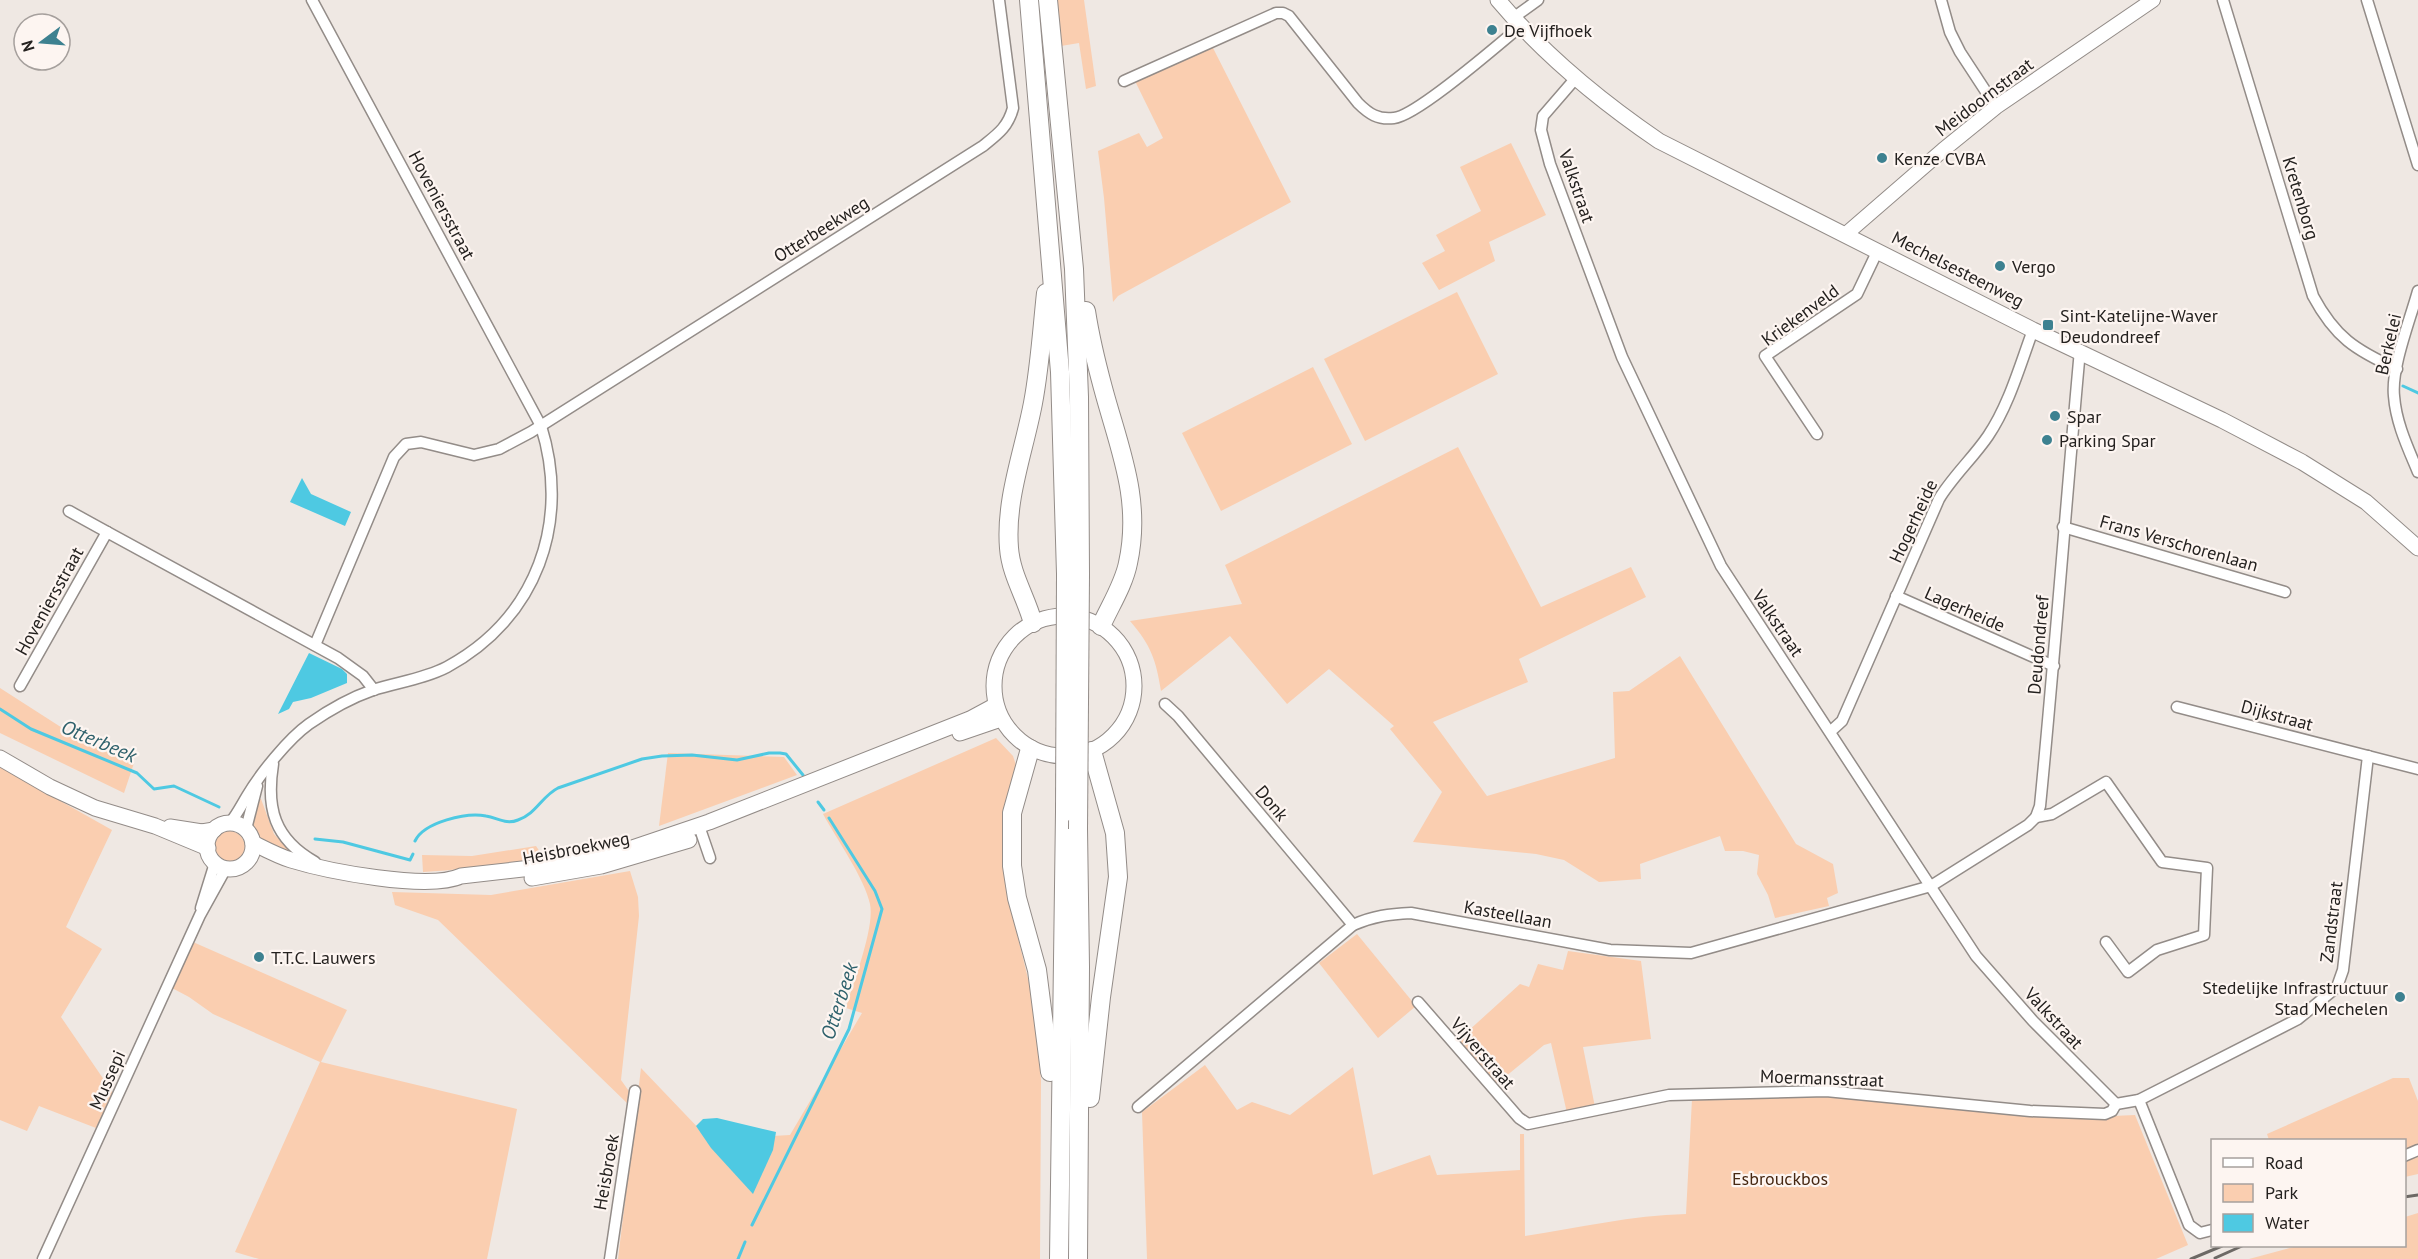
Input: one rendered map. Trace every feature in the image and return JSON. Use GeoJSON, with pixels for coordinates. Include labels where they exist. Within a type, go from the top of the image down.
{"type":"FeatureCollection","features":[{"type":"Feature","properties":{"kind":"highway"},"geometry":{"type":"LineString","coordinates":[[1029,0],[1052,253],[1073,574],[1078,829],[1078,1259]]}},
{"type":"Feature","properties":{"kind":"highway"},"geometry":{"type":"LineString","coordinates":[[1048,0],[1074,269],[1079,398],[1065,813],[1059,1259]]}},
{"type":"Feature","properties":{"kind":"highway"},"geometry":{"type":"LineString","coordinates":[[1033,623],[1011,565],[1009,528],[1013,491],[1041,357],[1052,253]]}},
{"type":"Feature","properties":{"kind":"highway"},"geometry":{"type":"LineString","coordinates":[[1074,269],[1082,286],[1091,342],[1130,482],[1133,528],[1128,565],[1101,626]]}},
{"type":"Feature","properties":{"kind":"highway"},"geometry":{"type":"LineString","coordinates":[[1030,748],[1012,813],[1012,866],[1017,898],[1037,970],[1051,1081],[1060,1118]]}},
{"type":"Feature","properties":{"kind":"highway"},"geometry":{"type":"LineString","coordinates":[[1079,1137],[1089,1115],[1101,997],[1118,876],[1118,853],[1113,824],[1092,751]]}},
{"type":"Feature","properties":{"kind":"main road","name":"Mechelsesteenweg"},"geometry":{"type":"LineString","coordinates":[[1498,0],[1575,79],[1616,112],[1659,141],[2033,330],[2080,350],[2302,462],[2366,502],[2417,544]]}},
{"type":"Feature","properties":{"kind":"main road"},"geometry":{"type":"LineString","coordinates":[[1049,617],[1080,618],[1101,626],[1119,643],[1133,673],[1133,702],[1124,724],[1104,745],[1092,751],[1065,757],[1052,756],[1030,748],[1009,731],[998,712],[994,678],[1002,653],[1014,636],[1033,623],[1049,617]]}},
{"type":"Feature","properties":{"kind":"main road","name":"Heisbroekweg"},"geometry":{"type":"LineString","coordinates":[[230,823],[249,843],[290,860],[327,869],[393,879],[454,879],[461,876],[549,866],[700,831],[903,751],[970,719],[998,712]]}},
{"type":"Feature","properties":{"kind":"main road"},"geometry":{"type":"LineString","coordinates":[[0,758],[50,787],[95,808],[155,826],[208,848],[221,866]]}},
{"type":"Feature","properties":{"kind":"main road"},"geometry":{"type":"LineString","coordinates":[[208,848],[208,841],[214,830],[218,826],[230,823]]}},
{"type":"Feature","properties":{"kind":"main road"},"geometry":{"type":"LineString","coordinates":[[155,826],[202,832],[214,830]]}},
{"type":"Feature","properties":{"kind":"main road","name":"Heisbroekweg"},"geometry":{"type":"LineString","coordinates":[[221,866],[242,865],[249,843]]}},
{"type":"Feature","properties":{"kind":"street","name":"Hoveniersstraat"},"geometry":{"type":"LineString","coordinates":[[230,823],[273,761],[289,741],[307,725],[342,702],[374,690],[425,676],[446,667],[489,637],[518,605],[539,566],[548,538],[552,514],[551,465],[541,426],[312,0]]}},
{"type":"Feature","properties":{"kind":"street","name":"Otterbeekweg"},"geometry":{"type":"LineString","coordinates":[[541,426],[983,146],[1003,130],[1010,121],[1013,108],[999,0]]}},
{"type":"Feature","properties":{"kind":"street"},"geometry":{"type":"LineString","coordinates":[[1124,81],[1276,13],[1283,13],[1289,16],[1358,103],[1370,114],[1380,118],[1401,117],[1441,90],[1517,22],[1538,0]]}},
{"type":"Feature","properties":{"kind":"street"},"geometry":{"type":"LineString","coordinates":[[1941,0],[1950,32],[1960,52],[1996,107]]}},
{"type":"Feature","properties":{"kind":"street","name":"Meidoornstraat"},"geometry":{"type":"LineString","coordinates":[[1846,234],[1996,107],[2153,0]]}},
{"type":"Feature","properties":{"kind":"street","name":"Kretenborg"},"geometry":{"type":"LineString","coordinates":[[2223,0],[2313,296],[2326,319],[2339,334],[2365,354],[2397,369]]}},
{"type":"Feature","properties":{"kind":"street"},"geometry":{"type":"LineString","coordinates":[[2367,0],[2418,165]]}},
{"type":"Feature","properties":{"kind":"street","name":"Valkstraat"},"geometry":{"type":"LineString","coordinates":[[1575,79],[1543,116],[1541,130],[1550,164],[1622,357],[1721,566],[1976,956],[2033,1021],[2116,1104]]}},
{"type":"Feature","properties":{"kind":"street","name":"Kriekenveld"},"geometry":{"type":"LineString","coordinates":[[1817,434],[1765,356],[1857,294],[1878,250]]}},
{"type":"Feature","properties":{"kind":"street","name":"Berkelei"},"geometry":{"type":"LineString","coordinates":[[2418,291],[2397,369],[2393,395],[2400,429],[2418,472]]}},
{"type":"Feature","properties":{"kind":"street","name":"Hogerheide"},"geometry":{"type":"LineString","coordinates":[[1831,731],[1842,721],[1939,499],[1952,478],[1988,437],[2013,386],[2033,330]]}},
{"type":"Feature","properties":{"kind":"street","name":"Deudondreef"},"geometry":{"type":"LineString","coordinates":[[2036,817],[2040,806],[2054,666],[2063,527],[2080,350]]}},
{"type":"Feature","properties":{"kind":"street"},"geometry":{"type":"LineString","coordinates":[[315,645],[394,458],[406,444],[421,442],[474,455],[499,449],[541,426]]}},
{"type":"Feature","properties":{"kind":"street"},"geometry":{"type":"LineString","coordinates":[[69,511],[315,645],[352,667],[374,690]]}},
{"type":"Feature","properties":{"kind":"street","name":"Frans Verschorenlaan"},"geometry":{"type":"LineString","coordinates":[[2063,527],[2285,592]]}},
{"type":"Feature","properties":{"kind":"street","name":"Hoveniersstraat"},"geometry":{"type":"LineString","coordinates":[[20,686],[107,532]]}},
{"type":"Feature","properties":{"kind":"street","name":"Lagerheide"},"geometry":{"type":"LineString","coordinates":[[1896,596],[2054,666]]}},
{"type":"Feature","properties":{"kind":"street","name":"Donk"},"geometry":{"type":"LineString","coordinates":[[1165,704],[1178,716],[1353,925]]}},
{"type":"Feature","properties":{"kind":"street","name":"Dijkstraat"},"geometry":{"type":"LineString","coordinates":[[2177,707],[2368,756]]}},
{"type":"Feature","properties":{"kind":"street"},"geometry":{"type":"LineString","coordinates":[[2368,756],[2418,769]]}},
{"type":"Feature","properties":{"kind":"street","name":"Zandstraat"},"geometry":{"type":"LineString","coordinates":[[2139,1100],[2282,1029],[2314,1008],[2337,987],[2343,970],[2368,756]]}},
{"type":"Feature","properties":{"kind":"street"},"geometry":{"type":"LineString","coordinates":[[273,761],[269,796],[275,822],[294,847],[304,856],[327,869]]}},
{"type":"Feature","properties":{"kind":"street"},"geometry":{"type":"LineString","coordinates":[[1931,886],[2028,825],[2036,817],[2052,814],[2106,782],[2162,862],[2207,868],[2204,935],[2157,950],[2127,972],[2106,942]]}},
{"type":"Feature","properties":{"kind":"street","name":"Hoveniersstraat"},"geometry":{"type":"LineString","coordinates":[[249,843],[257,783]]}},
{"type":"Feature","properties":{"kind":"street"},"geometry":{"type":"LineString","coordinates":[[700,831],[710,858]]}},
{"type":"Feature","properties":{"kind":"street","name":"Mussepi"},"geometry":{"type":"LineString","coordinates":[[43,1259],[221,866]]}},
{"type":"Feature","properties":{"kind":"street","name":"Kasteellaan"},"geometry":{"type":"LineString","coordinates":[[1138,1107],[1353,925],[1368,918],[1411,914],[1610,950],[1691,953],[1931,886]]}},
{"type":"Feature","properties":{"kind":"street","name":"Vijverstraat"},"geometry":{"type":"LineString","coordinates":[[1418,1002],[1519,1118],[1525,1122]]}},
{"type":"Feature","properties":{"kind":"street","name":"Heisbroek"},"geometry":{"type":"LineString","coordinates":[[609,1259],[635,1091]]}},
{"type":"Feature","properties":{"kind":"street","name":"Moermansstraat"},"geometry":{"type":"LineString","coordinates":[[1525,1122],[1532,1124],[1669,1095],[1826,1091],[2030,1111],[2105,1114],[2112,1112],[2116,1104]]}},
{"type":"Feature","properties":{"kind":"street"},"geometry":{"type":"LineString","coordinates":[[2116,1104],[2139,1100],[2189,1225],[2199,1233],[2211,1230]]}},
{"type":"Feature","properties":{"kind":"green space"},"geometry":{"type":"Polygon","coordinates":[[[1055,0],[1084,0],[1096,86],[1086,89],[1079,43],[1061,46],[1055,0]]]}},
{"type":"Feature","properties":{"kind":"green space"},"geometry":{"type":"Polygon","coordinates":[[[1212,46],[1291,202],[1118,296],[1113,302],[1098,151],[1139,133],[1147,147],[1163,138],[1135,81],[1212,46]]]}},
{"type":"Feature","properties":{"kind":"green space"},"geometry":{"type":"Polygon","coordinates":[[[1511,143],[1546,215],[1489,242],[1495,261],[1439,290],[1422,263],[1445,251],[1436,235],[1481,211],[1460,167],[1511,143]]]}},
{"type":"Feature","properties":{"kind":"green space"},"geometry":{"type":"Polygon","coordinates":[[[1457,292],[1498,374],[1365,441],[1324,359],[1457,292]]]}},
{"type":"Feature","properties":{"kind":"green space"},"geometry":{"type":"Polygon","coordinates":[[[1313,367],[1352,444],[1221,511],[1182,433],[1313,367]]]}},
{"type":"Feature","properties":{"kind":"green space"},"geometry":{"type":"Polygon","coordinates":[[[1458,447],[1541,607],[1631,567],[1646,597],[1519,659],[1528,682],[1433,722],[1487,796],[1615,758],[1613,692],[1629,691],[1680,656],[1796,844],[1833,864],[1838,893],[1827,898],[1829,906],[1775,918],[1768,895],[1757,874],[1759,855],[1743,851],[1725,851],[1720,836],[1640,864],[1641,879],[1599,882],[1564,860],[1536,854],[1413,842],[1442,792],[1390,729],[1394,726],[1329,669],[1287,704],[1230,636],[1161,691],[1152,653],[1130,621],[1242,604],[1225,565],[1458,447]]]}},
{"type":"Feature","properties":{"kind":"green space"},"geometry":{"type":"Polygon","coordinates":[[[0,688],[81,740],[134,763],[124,793],[0,733],[0,688]]]}},
{"type":"Feature","properties":{"kind":"green space"},"geometry":{"type":"Polygon","coordinates":[[[996,738],[1013,756],[1016,765],[1003,812],[1002,849],[1006,889],[1033,999],[1041,1080],[1040,1259],[618,1259],[641,1068],[748,1180],[773,1136],[790,1135],[862,1013],[846,1008],[866,941],[871,914],[870,904],[856,871],[823,814],[996,738]]]}},
{"type":"Feature","properties":{"kind":"green space"},"geometry":{"type":"Polygon","coordinates":[[[668,753],[784,757],[797,775],[659,826],[668,753]]]}},
{"type":"Feature","properties":{"kind":"green space"},"geometry":{"type":"Polygon","coordinates":[[[0,767],[112,830],[66,927],[102,949],[61,1017],[113,1093],[96,1128],[39,1106],[27,1131],[0,1120],[0,767]]]}},
{"type":"Feature","properties":{"kind":"green space"},"geometry":{"type":"Polygon","coordinates":[[[259,799],[261,799],[274,834],[292,854],[258,838],[253,824],[259,799]]]}},
{"type":"Feature","properties":{"kind":"green space"},"geometry":{"type":"Polygon","coordinates":[[[229,831],[240,836],[245,847],[240,858],[229,863],[218,858],[213,847],[218,836],[229,831]]]}},
{"type":"Feature","properties":{"kind":"green space"},"geometry":{"type":"Polygon","coordinates":[[[536,846],[544,858],[423,872],[422,855],[472,856],[536,846]]]}},
{"type":"Feature","properties":{"kind":"green space"},"geometry":{"type":"Polygon","coordinates":[[[630,871],[638,897],[639,916],[621,1080],[631,1094],[629,1105],[438,920],[395,905],[392,892],[491,895],[630,871]]]}},
{"type":"Feature","properties":{"kind":"green space"},"geometry":{"type":"Polygon","coordinates":[[[1357,934],[1416,1006],[1378,1038],[1319,963],[1357,934]]]}},
{"type":"Feature","properties":{"kind":"green space"},"geometry":{"type":"Polygon","coordinates":[[[193,942],[347,1010],[321,1062],[517,1109],[487,1259],[259,1259],[235,1252],[320,1062],[213,1014],[172,988],[193,942]]]}},
{"type":"Feature","properties":{"kind":"green space"},"geometry":{"type":"Polygon","coordinates":[[[1568,951],[1641,961],[1651,1039],[1583,1047],[1595,1107],[1567,1113],[1551,1043],[1544,1045],[1494,1086],[1456,1042],[1520,984],[1529,987],[1538,964],[1563,970],[1568,951]]]}},
{"type":"Feature","properties":{"kind":"green space","name":"Esbrouckbos"},"geometry":{"type":"Polygon","coordinates":[[[1205,1065],[1237,1110],[1252,1102],[1290,1115],[1353,1067],[1373,1175],[1430,1155],[1437,1175],[1520,1170],[1520,1134],[1524,1134],[1525,1236],[1626,1219],[1686,1214],[1692,1099],[1813,1095],[2020,1114],[2135,1115],[2188,1245],[2156,1259],[1147,1259],[1142,1112],[1205,1065]]]}},
{"type":"Feature","properties":{"kind":"green space"},"geometry":{"type":"Polygon","coordinates":[[[2393,1078],[2409,1078],[2418,1101],[2418,1174],[2406,1177],[2406,1139],[2269,1139],[2267,1134],[2393,1078]]]}},
{"type":"Feature","properties":{"kind":"green space"},"geometry":{"type":"Polygon","coordinates":[[[2418,1213],[2418,1259],[2249,1259],[2293,1247],[2406,1247],[2406,1217],[2418,1213]]]}},
{"type":"Feature","properties":{"kind":"water"},"geometry":{"type":"Polygon","coordinates":[[[302,478],[311,494],[351,512],[345,526],[290,502],[302,478]]]}},
{"type":"Feature","properties":{"kind":"water"},"geometry":{"type":"Polygon","coordinates":[[[309,653],[342,669],[347,674],[347,683],[311,698],[293,702],[289,709],[278,714],[309,653]]]}},
{"type":"Feature","properties":{"kind":"water"},"geometry":{"type":"Polygon","coordinates":[[[717,1118],[776,1132],[773,1150],[753,1194],[711,1148],[696,1126],[703,1119],[717,1118]]]}},
{"type":"Feature","properties":{"kind":"waterway"},"geometry":{"type":"LineString","coordinates":[[2403,386],[2418,393]]}},
{"type":"Feature","properties":{"kind":"waterway","name":"Otterbeek"},"geometry":{"type":"LineString","coordinates":[[0,709],[31,729],[137,773],[154,789],[174,786],[219,807]]}},
{"type":"Feature","properties":{"kind":"waterway","name":"Otterbeek"},"geometry":{"type":"LineString","coordinates":[[415,841],[427,829],[458,817],[478,815],[506,821],[518,820],[530,814],[552,791],[558,788],[642,759],[692,755],[737,760],[780,753],[786,754],[803,775]]}},
{"type":"Feature","properties":{"kind":"waterway","name":"Otterbeek"},"geometry":{"type":"LineString","coordinates":[[818,802],[824,810]]}},
{"type":"Feature","properties":{"kind":"waterway","name":"Otterbeek"},"geometry":{"type":"LineString","coordinates":[[752,1225],[849,1029],[882,909],[875,891],[829,818]]}},
{"type":"Feature","properties":{"kind":"waterway","name":"Otterbeek"},"geometry":{"type":"LineString","coordinates":[[315,839],[343,842],[410,860],[413,854]]}},
{"type":"Feature","properties":{"kind":"waterway","name":"Otterbeek"},"geometry":{"type":"LineString","coordinates":[[738,1259],[745,1242]]}},
{"type":"Feature","properties":{"kind":"railway"},"geometry":{"type":"LineString","coordinates":[[2406,1197],[2418,1195]]}},
{"type":"Feature","properties":{"kind":"railway"},"geometry":{"type":"LineString","coordinates":[[2191,1259],[2220,1247]]}},
{"type":"Feature","properties":{"kind":"railway"},"geometry":{"type":"LineString","coordinates":[[2215,1258],[2240,1247]]}},
{"type":"Feature","properties":{"kind":"place","name":"De Vijfhoek"},"geometry":{"type":"Point","coordinates":[1492,30]}},
{"type":"Feature","properties":{"kind":"place","name":"Kenze CVBA"},"geometry":{"type":"Point","coordinates":[1882,158]}},
{"type":"Feature","properties":{"kind":"place","name":"Vergo"},"geometry":{"type":"Point","coordinates":[2000,266]}},
{"type":"Feature","properties":{"kind":"place","name":"Sint-Katelijne-Waver Deudondreef"},"geometry":{"type":"Point","coordinates":[2048,325]}},
{"type":"Feature","properties":{"kind":"place","name":"Spar"},"geometry":{"type":"Point","coordinates":[2055,416]}},
{"type":"Feature","properties":{"kind":"place","name":"Parking Spar"},"geometry":{"type":"Point","coordinates":[2047,440]}},
{"type":"Feature","properties":{"kind":"place","name":"T.T.C. Lauwers"},"geometry":{"type":"Point","coordinates":[259,957]}},
{"type":"Feature","properties":{"kind":"place","name":"Stedelijke Infrastructuur Stad Mechelen"},"geometry":{"type":"Point","coordinates":[2400,997]}}]}
